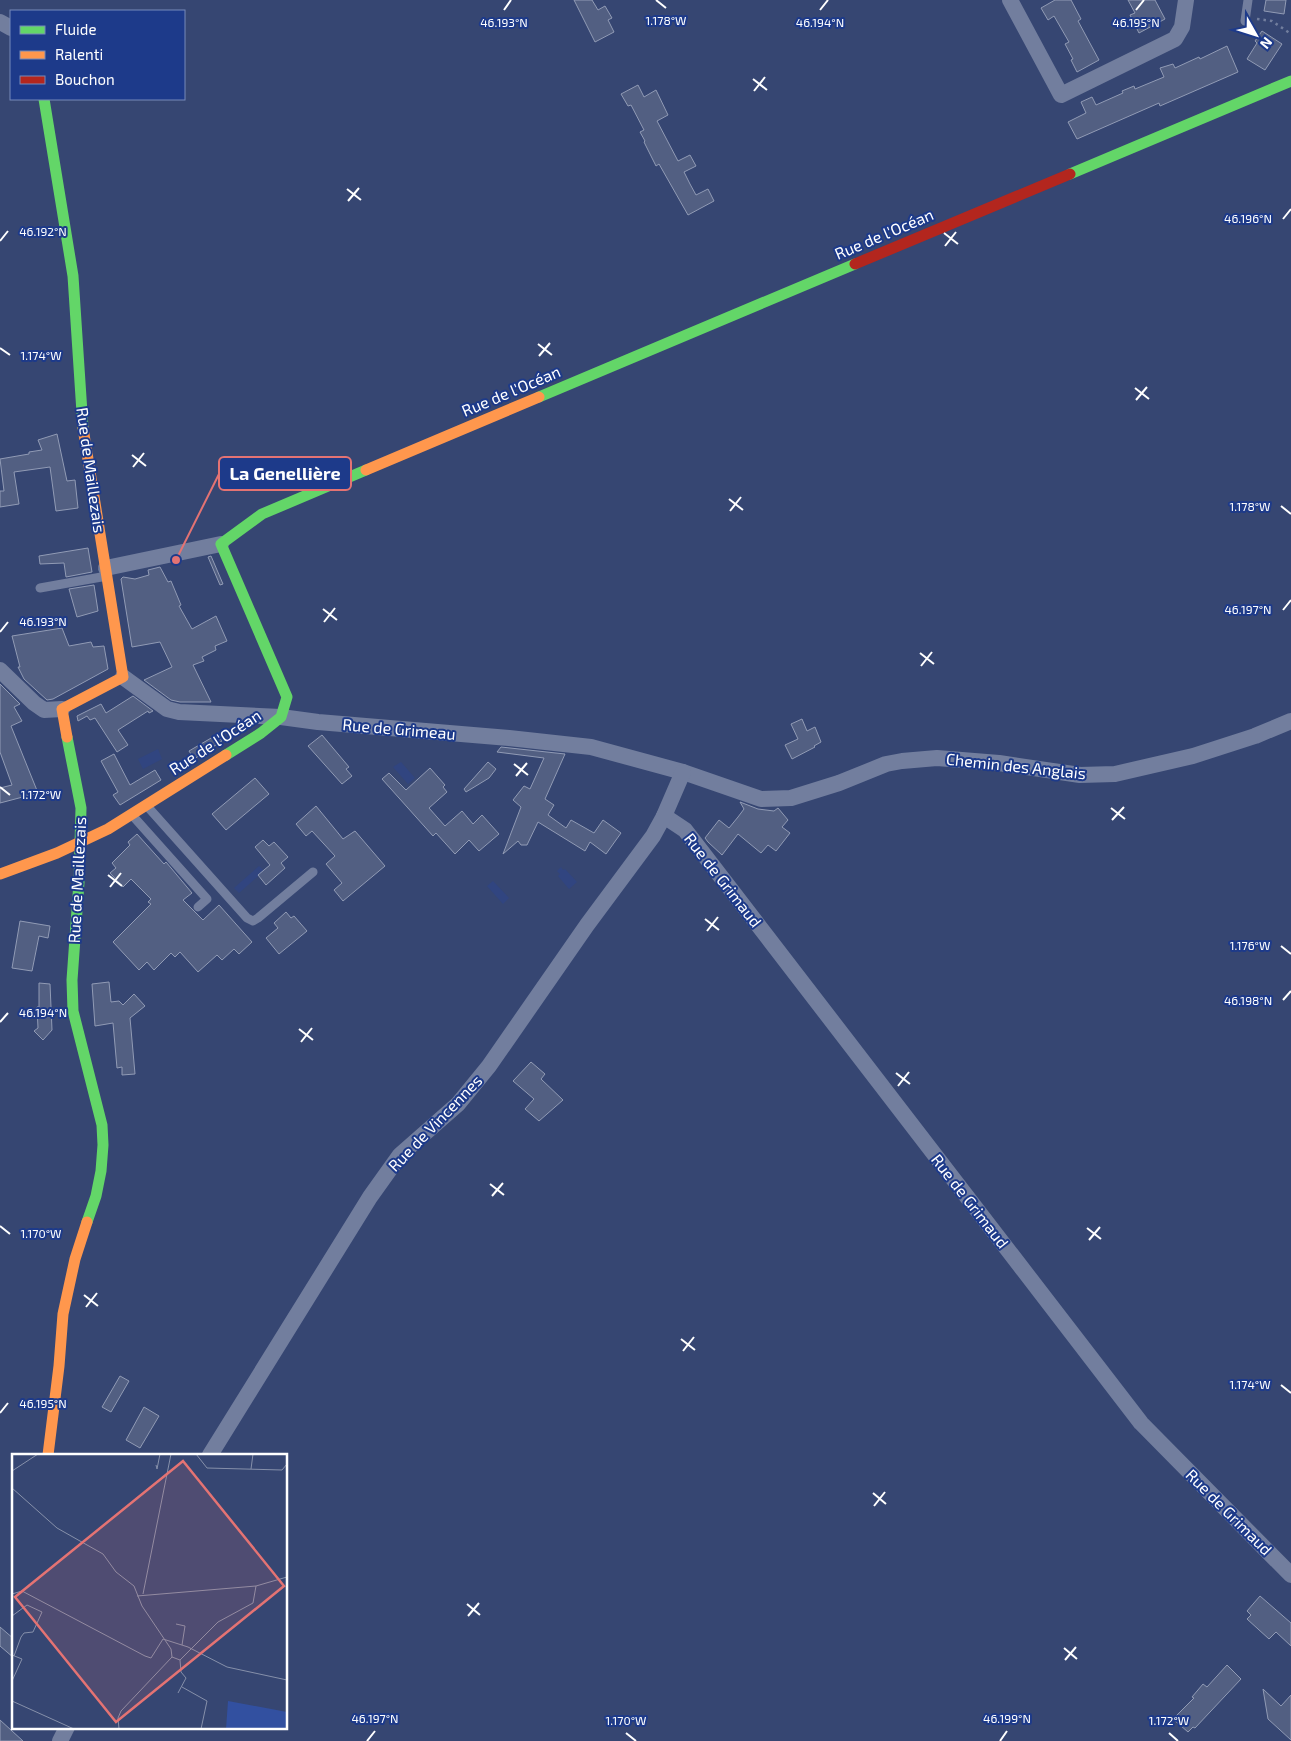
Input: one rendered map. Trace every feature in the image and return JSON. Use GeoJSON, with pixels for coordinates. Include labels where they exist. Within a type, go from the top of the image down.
{"type":"FeatureCollection","features":[{"type":"Feature","properties":{"kind":"street"},"geometry":{"type":"LineString","coordinates":[[1010,0],[1061,95],[1175,39],[1182,27],[1186,0]]}},
{"type":"Feature","properties":{"kind":"street"},"geometry":{"type":"LineString","coordinates":[[1049,73],[1082,85]]}},
{"type":"Feature","properties":{"kind":"street","name":"Rue de l'Océan"},"geometry":{"type":"LineString","coordinates":[[0,874],[80,843],[108,829],[261,734],[281,717],[288,696],[221,544],[262,514],[1291,81]]}},
{"type":"Feature","properties":{"kind":"street","name":"Rue de Maillezais"},"geometry":{"type":"LineString","coordinates":[[44,100],[73,276],[83,434],[123,678]]}},
{"type":"Feature","properties":{"kind":"street"},"geometry":{"type":"LineString","coordinates":[[106,572],[221,544]]}},
{"type":"Feature","properties":{"kind":"street"},"geometry":{"type":"LineString","coordinates":[[0,670],[34,703],[44,710],[62,709],[123,678]]}},
{"type":"Feature","properties":{"kind":"street","name":"Rue de Grimeau"},"geometry":{"type":"LineString","coordinates":[[123,678],[167,709],[179,712],[281,717],[591,747],[683,772]]}},
{"type":"Feature","properties":{"kind":"street","name":"Rue de Maillezais"},"geometry":{"type":"LineString","coordinates":[[48,1454],[59,1366],[63,1314],[75,1259],[96,1196],[101,1171],[103,1145],[102,1125],[73,1011],[72,980],[81,808],[62,709]]}},
{"type":"Feature","properties":{"kind":"street","name":"Chemin des Anglais"},"geometry":{"type":"LineString","coordinates":[[683,772],[761,799],[791,798],[839,783],[886,764],[937,758],[1000,763],[1080,776],[1115,774],[1194,756],[1255,736],[1291,721]]}},
{"type":"Feature","properties":{"kind":"street","name":"Rue de Vincennes"},"geometry":{"type":"LineString","coordinates":[[211,1454],[370,1197],[400,1155],[458,1104],[489,1066],[587,925],[653,836],[683,772]]}},
{"type":"Feature","properties":{"kind":"street","name":"Rue de Grimaud"},"geometry":{"type":"LineString","coordinates":[[664,816],[685,830],[1141,1423],[1291,1575]]}},
{"type":"Feature","properties":{"kind":"street"},"geometry":{"type":"LineString","coordinates":[[60,1741],[66,1728]]}},
{"type":"Feature","properties":{"kind":"lane"},"geometry":{"type":"LineString","coordinates":[[1245,21],[1248,0]]}},
{"type":"Feature","properties":{"kind":"lane"},"geometry":{"type":"LineString","coordinates":[[40,588],[106,572]]}},
{"type":"Feature","properties":{"kind":"lane"},"geometry":{"type":"LineString","coordinates":[[147,806],[247,918],[253,921],[313,872]]}},
{"type":"Feature","properties":{"kind":"lane"},"geometry":{"type":"LineString","coordinates":[[132,815],[207,899],[198,907]]}},
{"type":"Feature","properties":{"kind":"path"},"geometry":{"type":"LineString","coordinates":[[1245,21],[1262,18],[1272,21],[1291,34]]}},
{"type":"Feature","properties":{"kind":"water"},"geometry":{"type":"Polygon","coordinates":[[[158,749],[162,759],[143,769],[138,759],[158,749]]]}},
{"type":"Feature","properties":{"kind":"water"},"geometry":{"type":"Polygon","coordinates":[[[401,762],[415,778],[408,784],[393,767],[401,762]]]}},
{"type":"Feature","properties":{"kind":"water"},"geometry":{"type":"Polygon","coordinates":[[[259,866],[264,871],[239,893],[234,888],[259,866]]]}},
{"type":"Feature","properties":{"kind":"water"},"geometry":{"type":"Polygon","coordinates":[[[561,867],[577,882],[569,889],[558,876],[560,874],[557,871],[561,867]]]}},
{"type":"Feature","properties":{"kind":"water"},"geometry":{"type":"Polygon","coordinates":[[[493,881],[509,898],[503,904],[487,886],[493,881]]]}},
{"type":"Feature","properties":{"kind":"building"},"geometry":{"type":"Polygon","coordinates":[[[574,0],[592,0],[598,10],[605,6],[612,18],[608,20],[614,32],[595,42],[574,0]]]}},
{"type":"Feature","properties":{"kind":"building"},"geometry":{"type":"Polygon","coordinates":[[[1055,0],[1071,0],[1081,19],[1078,21],[1099,60],[1077,72],[1065,44],[1069,42],[1054,16],[1048,20],[1041,8],[1055,0]]]}},
{"type":"Feature","properties":{"kind":"building"},"geometry":{"type":"Polygon","coordinates":[[[1128,0],[1155,0],[1165,19],[1139,33],[1130,15],[1135,13],[1128,0]]]}},
{"type":"Feature","properties":{"kind":"building"},"geometry":{"type":"Polygon","coordinates":[[[1266,0],[1286,0],[1284,14],[1264,11],[1266,0]]]}},
{"type":"Feature","properties":{"kind":"building"},"geometry":{"type":"Polygon","coordinates":[[[1262,31],[1282,44],[1265,70],[1247,59],[1262,31]]]}},
{"type":"Feature","properties":{"kind":"building"},"geometry":{"type":"Polygon","coordinates":[[[1227,46],[1238,72],[1160,106],[1159,103],[1077,139],[1068,122],[1086,113],[1081,102],[1092,97],[1096,105],[1134,86],[1135,89],[1164,77],[1160,68],[1173,64],[1175,68],[1227,46]]]}},
{"type":"Feature","properties":{"kind":"building"},"geometry":{"type":"Polygon","coordinates":[[[638,85],[644,97],[656,90],[668,115],[657,121],[678,161],[690,155],[696,166],[684,172],[696,195],[708,189],[714,201],[688,215],[659,164],[656,166],[640,132],[644,130],[631,105],[628,106],[621,94],[638,85]]]}},
{"type":"Feature","properties":{"kind":"building"},"geometry":{"type":"Polygon","coordinates":[[[57,434],[67,481],[75,480],[78,508],[56,511],[50,467],[14,472],[19,504],[0,507],[0,491],[4,491],[0,459],[42,450],[38,440],[57,434]]]}},
{"type":"Feature","properties":{"kind":"building"},"geometry":{"type":"Polygon","coordinates":[[[88,548],[92,572],[66,577],[64,563],[40,564],[39,556],[88,548]]]}},
{"type":"Feature","properties":{"kind":"building"},"geometry":{"type":"Polygon","coordinates":[[[211,556],[223,584],[220,585],[208,557],[211,556]]]}},
{"type":"Feature","properties":{"kind":"building"},"geometry":{"type":"Polygon","coordinates":[[[160,567],[168,582],[171,581],[181,605],[179,606],[192,629],[216,616],[227,641],[215,646],[216,650],[202,657],[204,661],[193,665],[211,702],[180,702],[171,700],[144,680],[172,667],[160,642],[132,647],[121,579],[123,577],[135,579],[149,575],[148,570],[160,567]]]}},
{"type":"Feature","properties":{"kind":"building"},"geometry":{"type":"Polygon","coordinates":[[[94,585],[98,611],[77,617],[69,589],[94,585]]]}},
{"type":"Feature","properties":{"kind":"building"},"geometry":{"type":"Polygon","coordinates":[[[62,628],[69,646],[91,642],[93,647],[104,646],[108,669],[53,699],[47,700],[24,679],[18,667],[20,667],[12,636],[62,628]]]}},
{"type":"Feature","properties":{"kind":"building"},"geometry":{"type":"Polygon","coordinates":[[[0,684],[20,704],[14,707],[22,721],[11,726],[38,793],[0,803],[0,788],[12,785],[0,752],[0,684]]]}},
{"type":"Feature","properties":{"kind":"building"},"geometry":{"type":"Polygon","coordinates":[[[133,696],[153,711],[149,713],[148,711],[118,730],[128,745],[117,752],[95,718],[90,720],[87,716],[78,721],[77,716],[101,704],[106,713],[133,696]]]}},
{"type":"Feature","properties":{"kind":"building"},"geometry":{"type":"Polygon","coordinates":[[[802,719],[807,731],[815,727],[821,742],[792,759],[785,745],[798,739],[791,724],[802,719]]]}},
{"type":"Feature","properties":{"kind":"building"},"geometry":{"type":"Polygon","coordinates":[[[218,734],[222,741],[194,759],[189,751],[218,734]]]}},
{"type":"Feature","properties":{"kind":"building"},"geometry":{"type":"Polygon","coordinates":[[[322,735],[349,767],[346,769],[352,776],[342,784],[308,746],[322,735]]]}},
{"type":"Feature","properties":{"kind":"building"},"geometry":{"type":"Polygon","coordinates":[[[501,747],[565,754],[545,799],[554,805],[548,815],[566,828],[571,820],[594,833],[603,820],[621,833],[606,854],[590,842],[585,851],[538,822],[527,845],[521,845],[518,841],[503,854],[521,807],[513,800],[524,786],[530,789],[544,758],[497,752],[501,747]]]}},
{"type":"Feature","properties":{"kind":"building"},"geometry":{"type":"Polygon","coordinates":[[[114,754],[130,785],[155,770],[161,780],[120,805],[113,795],[118,792],[101,761],[114,754]]]}},
{"type":"Feature","properties":{"kind":"building"},"geometry":{"type":"Polygon","coordinates":[[[488,762],[496,769],[489,778],[466,792],[464,789],[488,762]]]}},
{"type":"Feature","properties":{"kind":"building"},"geometry":{"type":"Polygon","coordinates":[[[430,768],[445,785],[443,787],[447,792],[429,808],[445,826],[462,811],[473,824],[482,815],[499,834],[479,851],[469,840],[455,854],[436,833],[433,836],[382,779],[389,773],[406,790],[430,768]]]}},
{"type":"Feature","properties":{"kind":"building"},"geometry":{"type":"Polygon","coordinates":[[[255,778],[269,794],[226,830],[212,814],[255,778]]]}},
{"type":"Feature","properties":{"kind":"building"},"geometry":{"type":"Polygon","coordinates":[[[740,802],[758,809],[774,811],[778,808],[788,820],[782,827],[790,833],[776,851],[768,845],[761,853],[738,834],[722,855],[705,838],[719,820],[729,828],[744,809],[740,802]]]}},
{"type":"Feature","properties":{"kind":"building"},"geometry":{"type":"Polygon","coordinates":[[[316,806],[343,839],[355,831],[385,866],[343,901],[334,890],[342,883],[326,864],[335,856],[312,831],[306,836],[296,824],[316,806]]]}},
{"type":"Feature","properties":{"kind":"building"},"geometry":{"type":"Polygon","coordinates":[[[137,834],[164,864],[166,862],[192,893],[183,900],[203,920],[219,905],[252,942],[239,954],[234,949],[222,960],[217,955],[198,972],[180,952],[175,957],[171,953],[154,970],[147,962],[139,970],[113,942],[151,904],[148,902],[151,899],[131,879],[123,887],[110,873],[116,868],[112,863],[130,845],[128,842],[137,834]]]}},
{"type":"Feature","properties":{"kind":"building"},"geometry":{"type":"Polygon","coordinates":[[[263,840],[269,846],[274,842],[288,857],[281,863],[285,868],[266,885],[258,875],[270,865],[255,847],[263,840]]]}},
{"type":"Feature","properties":{"kind":"building"},"geometry":{"type":"Polygon","coordinates":[[[286,912],[291,918],[294,916],[307,931],[279,954],[266,938],[278,928],[274,923],[286,912]]]}},
{"type":"Feature","properties":{"kind":"building"},"geometry":{"type":"Polygon","coordinates":[[[20,921],[50,926],[48,938],[39,936],[32,971],[12,968],[20,921]]]}},
{"type":"Feature","properties":{"kind":"building"},"geometry":{"type":"Polygon","coordinates":[[[109,982],[111,1002],[119,1001],[123,1005],[134,994],[145,1006],[130,1018],[135,1074],[122,1075],[122,1067],[117,1068],[113,1023],[95,1026],[92,984],[109,982]]]}},
{"type":"Feature","properties":{"kind":"building"},"geometry":{"type":"Polygon","coordinates":[[[39,983],[50,984],[52,1030],[43,1040],[34,1031],[38,1028],[39,983]]]}},
{"type":"Feature","properties":{"kind":"building"},"geometry":{"type":"Polygon","coordinates":[[[531,1062],[545,1074],[541,1079],[563,1100],[539,1121],[525,1109],[534,1099],[513,1081],[531,1062]]]}},
{"type":"Feature","properties":{"kind":"building"},"geometry":{"type":"Polygon","coordinates":[[[120,1376],[129,1381],[111,1412],[102,1407],[120,1376]]]}},
{"type":"Feature","properties":{"kind":"building"},"geometry":{"type":"Polygon","coordinates":[[[144,1407],[159,1416],[140,1448],[126,1440],[144,1407]]]}},
{"type":"Feature","properties":{"kind":"building"},"geometry":{"type":"Polygon","coordinates":[[[1260,1596],[1291,1623],[1291,1646],[1276,1632],[1269,1639],[1247,1619],[1251,1615],[1247,1611],[1260,1596]]]}},
{"type":"Feature","properties":{"kind":"building"},"geometry":{"type":"Polygon","coordinates":[[[0,1627],[12,1637],[12,1656],[0,1646],[0,1627]]]}},
{"type":"Feature","properties":{"kind":"building"},"geometry":{"type":"Polygon","coordinates":[[[1227,1665],[1241,1679],[1195,1728],[1193,1727],[1188,1732],[1173,1719],[1194,1698],[1192,1697],[1203,1684],[1207,1687],[1227,1665]]]}},
{"type":"Feature","properties":{"kind":"building"},"geometry":{"type":"Polygon","coordinates":[[[1263,1689],[1281,1706],[1291,1695],[1291,1740],[1268,1719],[1263,1689]]]}},
{"type":"Feature","properties":{"kind":"building"},"geometry":{"type":"Polygon","coordinates":[[[0,1720],[23,1741],[0,1741],[0,1720]]]}},
{"type":"Feature","properties":{"kind":"traffic: fast"},"geometry":{"type":"LineString","coordinates":[[1070,174],[1291,81]]}},
{"type":"Feature","properties":{"kind":"traffic: fast"},"geometry":{"type":"LineString","coordinates":[[44,100],[73,276],[83,428]]}},
{"type":"Feature","properties":{"kind":"traffic: fast"},"geometry":{"type":"LineString","coordinates":[[539,397],[855,264]]}},
{"type":"Feature","properties":{"kind":"traffic: fast"},"geometry":{"type":"LineString","coordinates":[[226,755],[261,733],[281,717],[287,697],[221,544],[262,514],[366,470]]}},
{"type":"Feature","properties":{"kind":"traffic: fast"},"geometry":{"type":"LineString","coordinates":[[67,737],[81,808],[79,882],[72,980],[73,1011],[102,1125],[103,1145],[101,1171],[96,1196],[87,1222]]}},
{"type":"Feature","properties":{"kind":"traffic: slow"},"geometry":{"type":"LineString","coordinates":[[366,470],[539,397]]}},
{"type":"Feature","properties":{"kind":"traffic: slow"},"geometry":{"type":"LineString","coordinates":[[67,737],[62,709],[123,677],[83,428]]}},
{"type":"Feature","properties":{"kind":"traffic: slow"},"geometry":{"type":"LineString","coordinates":[[0,874],[57,853],[108,829],[226,755]]}},
{"type":"Feature","properties":{"kind":"traffic: slow"},"geometry":{"type":"LineString","coordinates":[[48,1454],[59,1366],[63,1314],[75,1259],[87,1222]]}},
{"type":"Feature","properties":{"kind":"traffic: jam"},"geometry":{"type":"LineString","coordinates":[[855,264],[1070,174]]}},
{"type":"Feature","properties":{"kind":"place","name":"La Genellière"},"geometry":{"type":"Point","coordinates":[176,560]}}]}
